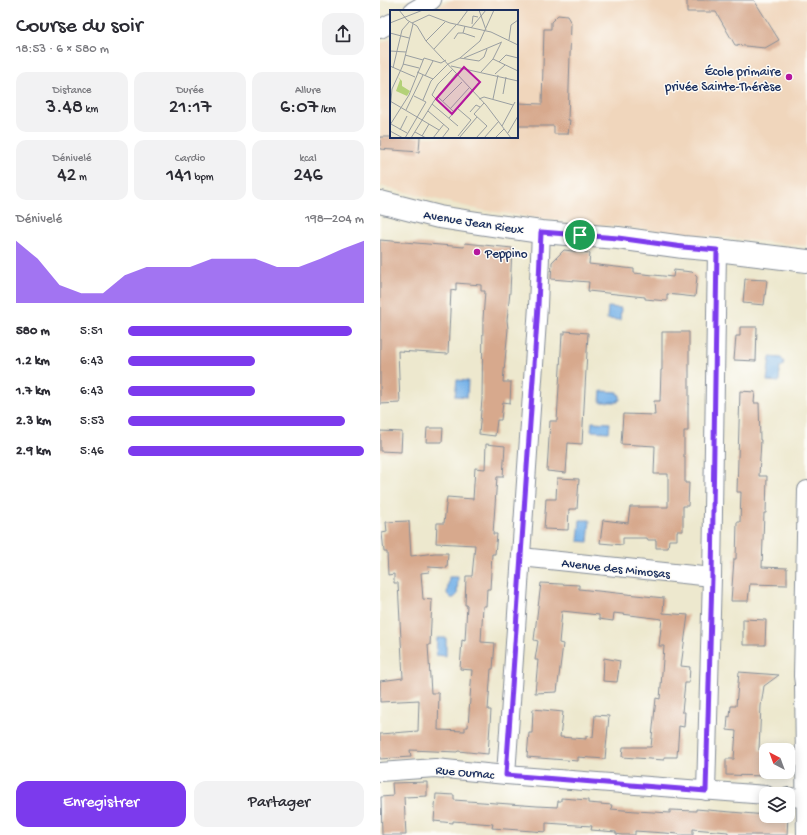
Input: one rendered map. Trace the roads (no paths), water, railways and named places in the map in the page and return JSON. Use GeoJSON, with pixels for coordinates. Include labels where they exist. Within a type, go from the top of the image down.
{"type":"FeatureCollection","features":[{"type":"Feature","properties":{"kind":"main road","name":"Avenue Jean Rieux"},"geometry":{"type":"LineString","coordinates":[[380,202],[439,217],[541,232],[618,238],[807,261]]}},
{"type":"Feature","properties":{"kind":"street"},"geometry":{"type":"LineString","coordinates":[[415,10],[432,0]]}},
{"type":"Feature","properties":{"kind":"street"},"geometry":{"type":"LineString","coordinates":[[380,29],[390,24]]}},
{"type":"Feature","properties":{"kind":"street"},"geometry":{"type":"LineString","coordinates":[[506,775],[538,306],[541,232]]}},
{"type":"Feature","properties":{"kind":"street"},"geometry":{"type":"LineString","coordinates":[[706,791],[712,577],[717,250]]}},
{"type":"Feature","properties":{"kind":"street"},"geometry":{"type":"LineString","coordinates":[[806,835],[797,797],[806,684],[802,676],[807,490]]}},
{"type":"Feature","properties":{"kind":"street","name":"Avenue des Mimosas"},"geometry":{"type":"LineString","coordinates":[[521,557],[712,577]]}},
{"type":"Feature","properties":{"kind":"street","name":"Rue Ournac"},"geometry":{"type":"LineString","coordinates":[[380,772],[435,768],[759,795]]}},
{"type":"Feature","properties":{"kind":"water"},"geometry":{"type":"Polygon","coordinates":[[[608,307],[621,308],[620,320],[607,319],[608,307]]]}},
{"type":"Feature","properties":{"kind":"water"},"geometry":{"type":"Polygon","coordinates":[[[770,357],[781,358],[784,362],[783,366],[780,367],[779,382],[767,381],[770,357]]]}},
{"type":"Feature","properties":{"kind":"water"},"geometry":{"type":"Polygon","coordinates":[[[457,380],[468,381],[467,397],[455,396],[457,380]]]}},
{"type":"Feature","properties":{"kind":"water"},"geometry":{"type":"Polygon","coordinates":[[[601,391],[618,392],[618,395],[620,395],[620,400],[618,400],[618,402],[600,402],[601,391]]]}},
{"type":"Feature","properties":{"kind":"water"},"geometry":{"type":"Polygon","coordinates":[[[592,422],[610,423],[609,432],[591,431],[592,422]]]}},
{"type":"Feature","properties":{"kind":"water"},"geometry":{"type":"Polygon","coordinates":[[[580,520],[590,520],[588,542],[578,541],[580,520]]]}},
{"type":"Feature","properties":{"kind":"water"},"geometry":{"type":"Polygon","coordinates":[[[449,577],[458,577],[457,595],[454,598],[451,598],[447,594],[449,577]]]}},
{"type":"Feature","properties":{"kind":"water"},"geometry":{"type":"Polygon","coordinates":[[[437,638],[446,638],[446,656],[436,655],[437,638]]]}},
{"type":"Feature","properties":{"kind":"place","name":"École primaire privée Sainte-Thérèse"},"geometry":{"type":"Point","coordinates":[789,77]}},
{"type":"Feature","properties":{"kind":"place","name":"Peppino"},"geometry":{"type":"Point","coordinates":[477,252]}}]}
